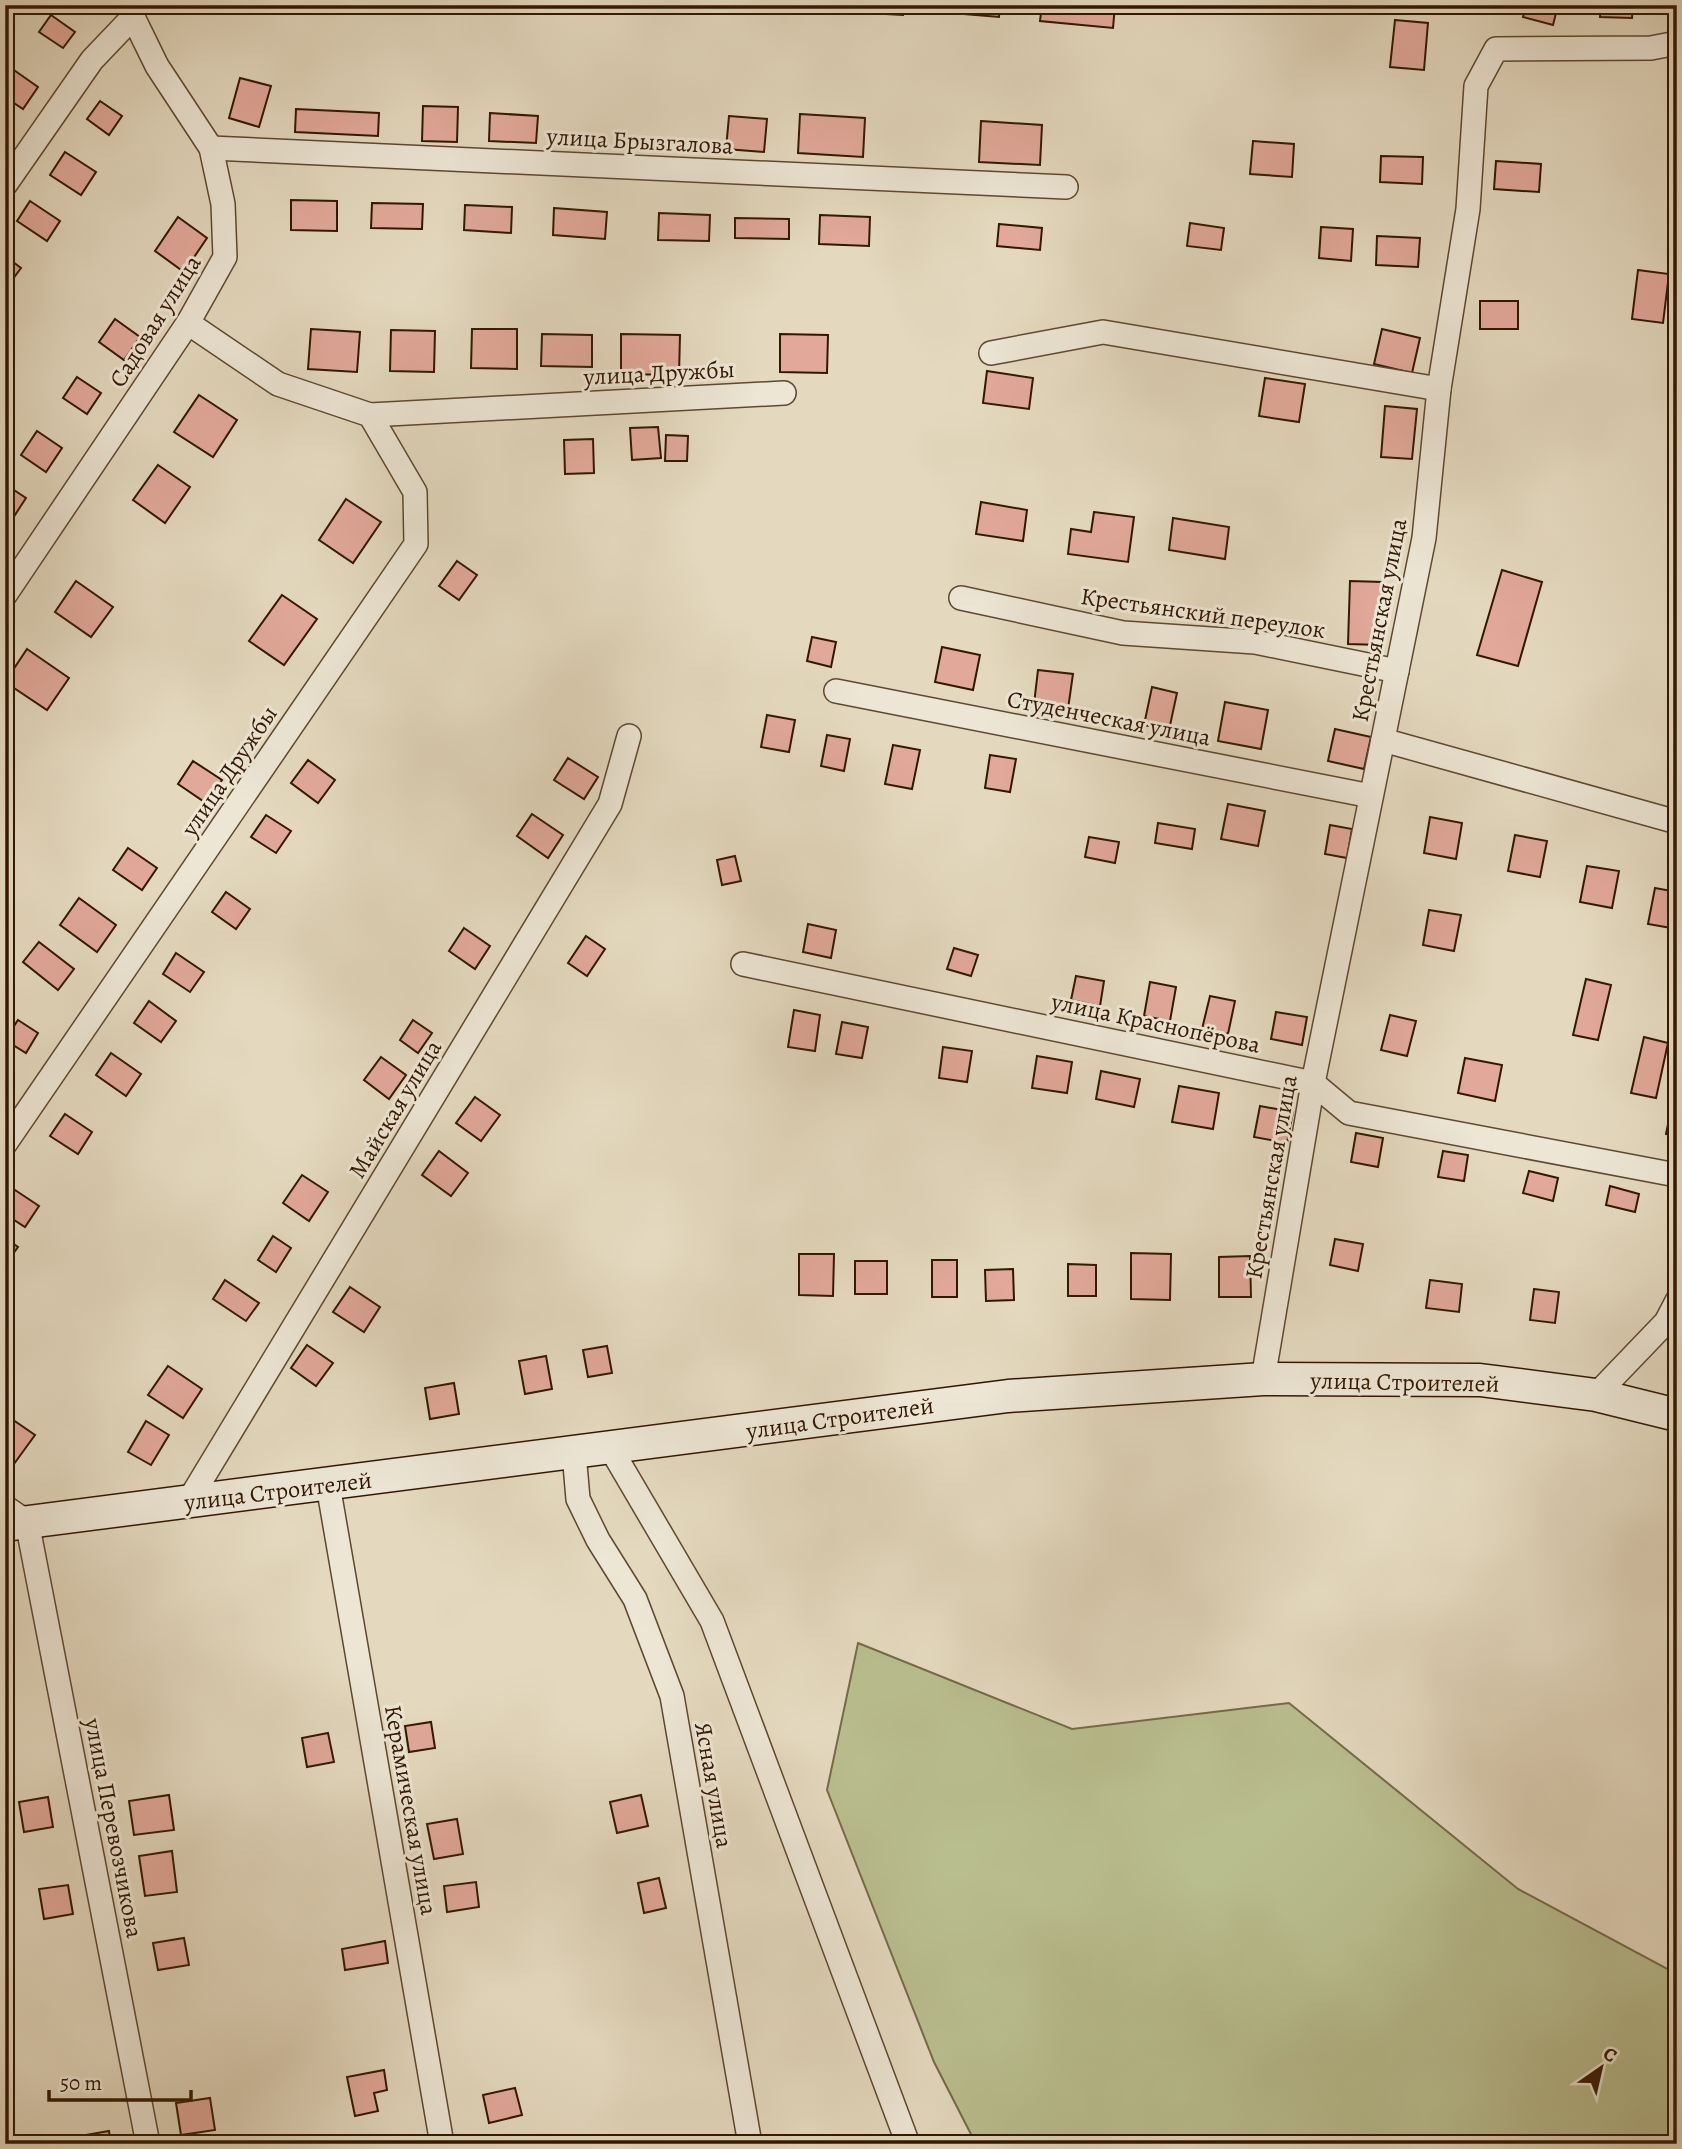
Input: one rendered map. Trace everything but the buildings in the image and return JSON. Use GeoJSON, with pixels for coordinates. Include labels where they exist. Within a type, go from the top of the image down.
{"type":"FeatureCollection","features":[{"type":"Feature","properties":{"kind":"street","name":"Садовая улица"},"geometry":{"type":"LineString","coordinates":[[5,595],[188,323],[225,257],[223,204],[211,148],[157,66],[133,11]]}},
{"type":"Feature","properties":{"kind":"street"},"geometry":{"type":"LineString","coordinates":[[5,185],[92,60],[133,11]]}},
{"type":"Feature","properties":{"kind":"street","name":"Крестьянская улица"},"geometry":{"type":"LineString","coordinates":[[1263,1379],[1313,1083],[1424,538],[1439,389],[1468,209],[1476,86],[1496,49],[1651,47],[1677,43]]}},
{"type":"Feature","properties":{"kind":"street","name":"улица Брызгалова"},"geometry":{"type":"LineString","coordinates":[[211,148],[1066,187]]}},
{"type":"Feature","properties":{"kind":"street","name":"улица Дружбы"},"geometry":{"type":"LineString","coordinates":[[188,323],[278,384],[370,415],[784,393]]}},
{"type":"Feature","properties":{"kind":"street"},"geometry":{"type":"LineString","coordinates":[[991,353],[1103,332],[1439,389]]}},
{"type":"Feature","properties":{"kind":"street","name":"улица Дружбы"},"geometry":{"type":"LineString","coordinates":[[5,1144],[416,544],[415,492],[370,415]]}},
{"type":"Feature","properties":{"kind":"street","name":"Крестьянский переулок"},"geometry":{"type":"LineString","coordinates":[[961,598],[1123,632],[1255,642],[1397,671]]}},
{"type":"Feature","properties":{"kind":"street","name":"Студенческая улица"},"geometry":{"type":"LineString","coordinates":[[836,691],[1371,796]]}},
{"type":"Feature","properties":{"kind":"street","name":"Майская улица"},"geometry":{"type":"LineString","coordinates":[[188,1502],[610,804],[629,736]]}},
{"type":"Feature","properties":{"kind":"street"},"geometry":{"type":"LineString","coordinates":[[1383,740],[1677,822]]}},
{"type":"Feature","properties":{"kind":"street","name":"улица Краснопёрова"},"geometry":{"type":"LineString","coordinates":[[743,964],[1313,1083],[1349,1113],[1671,1174]]}},
{"type":"Feature","properties":{"kind":"street"},"geometry":{"type":"LineString","coordinates":[[1596,1395],[1666,1322],[1677,1300]]}},
{"type":"Feature","properties":{"kind":"street","name":"улица Строителей"},"geometry":{"type":"LineString","coordinates":[[13,1518],[188,1502],[328,1485],[1008,1396],[1263,1379],[1480,1380],[1596,1395],[1677,1415]]}},
{"type":"Feature","properties":{"kind":"street"},"geometry":{"type":"LineString","coordinates":[[611,1449],[712,1621],[908,2144]]}},
{"type":"Feature","properties":{"kind":"street","name":"Ясная улица"},"geometry":{"type":"LineString","coordinates":[[574,1454],[578,1499],[598,1540],[635,1599],[672,1696],[750,2144]]}},
{"type":"Feature","properties":{"kind":"street","name":"Керамическая улица"},"geometry":{"type":"LineString","coordinates":[[328,1485],[442,2144]]}},
{"type":"Feature","properties":{"kind":"street","name":"улица Перевозчикова"},"geometry":{"type":"LineString","coordinates":[[13,1518],[148,2144]]}},
{"type":"Feature","properties":{"kind":"green space"},"geometry":{"type":"Polygon","coordinates":[[[858,1643],[1072,1729],[1289,1703],[1518,1889],[1677,1974],[1677,2144],[976,2144],[934,2062],[827,1790],[858,1643]]]}}]}
